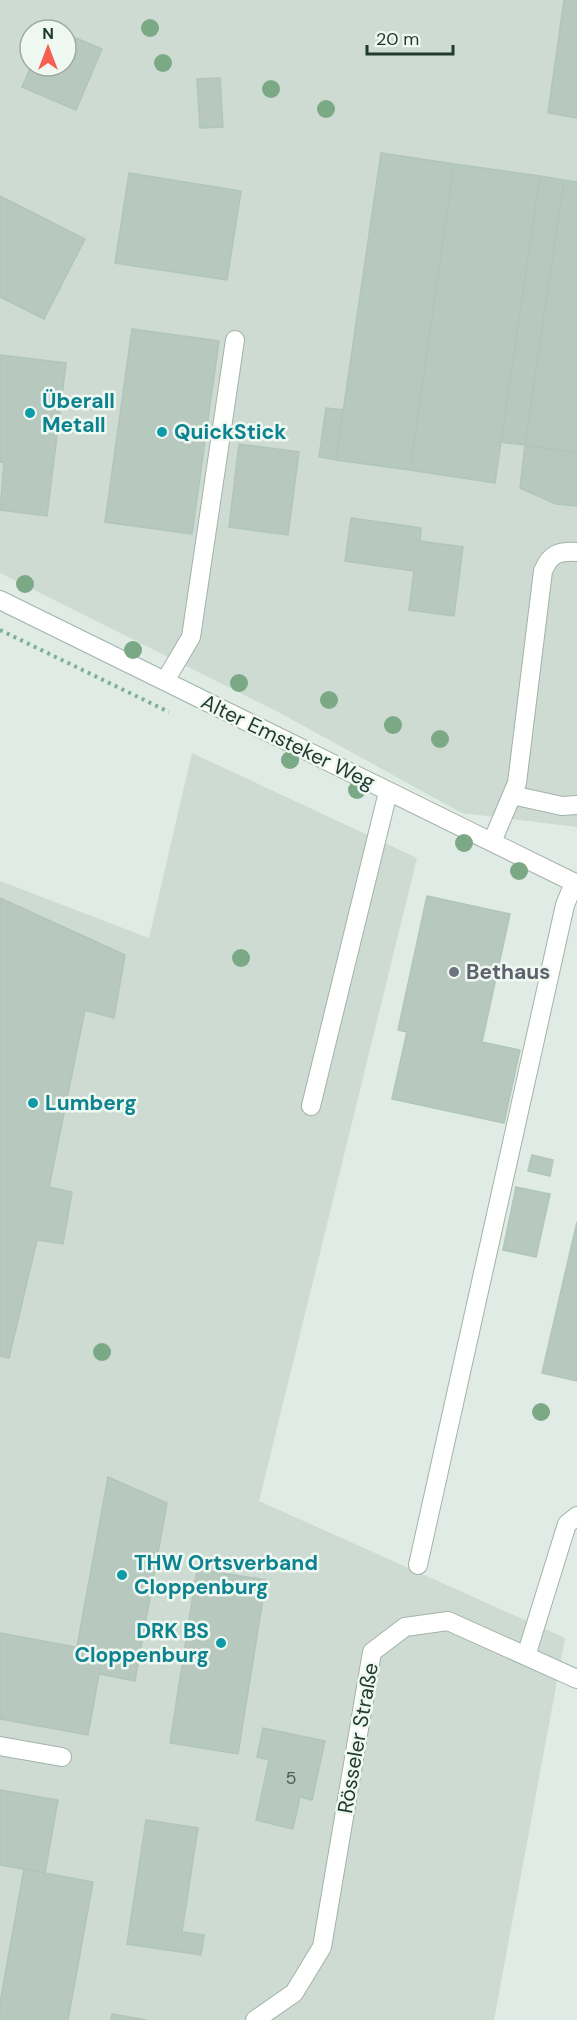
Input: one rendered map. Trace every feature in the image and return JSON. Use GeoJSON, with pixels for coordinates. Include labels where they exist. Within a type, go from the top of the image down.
{"type":"FeatureCollection","features":[{"type":"Feature","properties":{"kind":"street"},"geometry":{"type":"LineString","coordinates":[[165,681],[191,637],[235,340]]}},
{"type":"Feature","properties":{"kind":"street"},"geometry":{"type":"LineString","coordinates":[[492,842],[517,783],[543,571],[548,560],[557,553],[577,552]]}},
{"type":"Feature","properties":{"kind":"street","name":"Alter Emsteker Weg"},"geometry":{"type":"LineString","coordinates":[[0,600],[575,884]]}},
{"type":"Feature","properties":{"kind":"street"},"geometry":{"type":"LineString","coordinates":[[311,1106],[388,792]]}},
{"type":"Feature","properties":{"kind":"street"},"geometry":{"type":"LineString","coordinates":[[512,795],[562,806],[577,805]]}},
{"type":"Feature","properties":{"kind":"street"},"geometry":{"type":"LineString","coordinates":[[418,1565],[565,905],[575,884]]}},
{"type":"Feature","properties":{"kind":"street"},"geometry":{"type":"LineString","coordinates":[[526,1656],[567,1524],[577,1516]]}},
{"type":"Feature","properties":{"kind":"street","name":"Rösseler Straße"},"geometry":{"type":"LineString","coordinates":[[255,2020],[294,1993],[322,1947],[372,1652],[405,1627],[448,1622],[577,1679]]}},
{"type":"Feature","properties":{"kind":"street"},"geometry":{"type":"LineString","coordinates":[[0,1746],[62,1756]]}},
{"type":"Feature","properties":{"kind":"shaded area"},"geometry":{"type":"Polygon","coordinates":[[[0,0],[577,0],[577,827],[462,813],[280,713],[0,573],[0,0]]]}},
{"type":"Feature","properties":{"kind":"shaded area"},"geometry":{"type":"Polygon","coordinates":[[[192,753],[417,858],[259,1501],[565,1638],[494,2020],[0,2020],[0,881],[149,938],[192,753]]]}},
{"type":"Feature","properties":{"kind":"building"},"geometry":{"type":"Polygon","coordinates":[[[564,0],[577,0],[577,118],[548,113],[564,0]]]}},
{"type":"Feature","properties":{"kind":"building"},"geometry":{"type":"Polygon","coordinates":[[[78,39],[102,49],[76,110],[22,87],[26,78],[78,78],[78,39]]]}},
{"type":"Feature","properties":{"kind":"building"},"geometry":{"type":"Polygon","coordinates":[[[220,78],[223,127],[200,128],[197,79],[220,78]]]}},
{"type":"Feature","properties":{"kind":"building"},"geometry":{"type":"Polygon","coordinates":[[[381,153],[454,164],[410,470],[336,460],[381,153]]]}},
{"type":"Feature","properties":{"kind":"building"},"geometry":{"type":"Polygon","coordinates":[[[454,164],[540,176],[495,483],[410,470],[454,164]]]}},
{"type":"Feature","properties":{"kind":"building"},"geometry":{"type":"Polygon","coordinates":[[[129,173],[241,191],[227,280],[115,263],[129,173]]]}},
{"type":"Feature","properties":{"kind":"building"},"geometry":{"type":"Polygon","coordinates":[[[540,176],[564,180],[525,445],[501,442],[540,176]]]}},
{"type":"Feature","properties":{"kind":"building"},"geometry":{"type":"Polygon","coordinates":[[[564,180],[577,182],[577,453],[525,445],[564,180]]]}},
{"type":"Feature","properties":{"kind":"building"},"geometry":{"type":"Polygon","coordinates":[[[0,196],[85,239],[44,319],[0,297],[0,196]]]}},
{"type":"Feature","properties":{"kind":"building","name":"QuickStick"},"geometry":{"type":"Polygon","coordinates":[[[132,329],[219,341],[192,534],[105,522],[132,329]]]}},
{"type":"Feature","properties":{"kind":"building","name":"Überall Metall"},"geometry":{"type":"Polygon","coordinates":[[[0,355],[66,363],[47,516],[0,510],[4,463],[0,462],[0,355]]]}},
{"type":"Feature","properties":{"kind":"building"},"geometry":{"type":"Polygon","coordinates":[[[326,408],[343,410],[336,460],[319,457],[326,408]]]}},
{"type":"Feature","properties":{"kind":"building"},"geometry":{"type":"Polygon","coordinates":[[[239,444],[299,452],[288,535],[229,527],[239,444]]]}},
{"type":"Feature","properties":{"kind":"building"},"geometry":{"type":"Polygon","coordinates":[[[525,445],[577,453],[577,506],[556,504],[520,488],[525,445]]]}},
{"type":"Feature","properties":{"kind":"building"},"geometry":{"type":"Polygon","coordinates":[[[351,518],[421,528],[420,541],[463,547],[454,616],[409,610],[414,571],[345,561],[351,518]]]}},
{"type":"Feature","properties":{"kind":"building","name":"Bethaus"},"geometry":{"type":"Polygon","coordinates":[[[427,896],[510,914],[482,1042],[520,1050],[504,1123],[392,1099],[407,1032],[398,1030],[427,896]]]}},
{"type":"Feature","properties":{"kind":"building","name":"Lumberg"},"geometry":{"type":"Polygon","coordinates":[[[0,898],[125,955],[114,1018],[85,1010],[49,1187],[72,1192],[63,1244],[37,1240],[9,1358],[0,1356],[0,898]]]}},
{"type":"Feature","properties":{"kind":"building"},"geometry":{"type":"Polygon","coordinates":[[[532,1155],[553,1160],[550,1176],[528,1171],[532,1155]]]}},
{"type":"Feature","properties":{"kind":"building"},"geometry":{"type":"Polygon","coordinates":[[[516,1187],[550,1194],[536,1257],[503,1250],[516,1187]]]}},
{"type":"Feature","properties":{"kind":"building"},"geometry":{"type":"Polygon","coordinates":[[[577,1222],[577,1381],[542,1373],[577,1222]]]}},
{"type":"Feature","properties":{"kind":"building","name":"THW Ortsverband Cloppenburg"},"geometry":{"type":"Polygon","coordinates":[[[108,1477],[167,1503],[135,1681],[99,1674],[103,1652],[77,1647],[108,1477]]]}},
{"type":"Feature","properties":{"kind":"building","name":"DRK BS Cloppenburg"},"geometry":{"type":"Polygon","coordinates":[[[197,1569],[266,1580],[238,1754],[170,1743],[197,1569]]]}},
{"type":"Feature","properties":{"kind":"building"},"geometry":{"type":"Polygon","coordinates":[[[0,1633],[103,1652],[88,1735],[0,1719],[0,1633]]]}},
{"type":"Feature","properties":{"kind":"building"},"geometry":{"type":"Polygon","coordinates":[[[263,1728],[325,1741],[312,1800],[300,1797],[293,1829],[256,1820],[269,1760],[257,1757],[263,1728]]]}},
{"type":"Feature","properties":{"kind":"building"},"geometry":{"type":"Polygon","coordinates":[[[0,1790],[58,1800],[45,1873],[0,1865],[0,1790]]]}},
{"type":"Feature","properties":{"kind":"building"},"geometry":{"type":"Polygon","coordinates":[[[146,1820],[198,1828],[182,1932],[204,1935],[201,1955],[127,1944],[146,1820]]]}},
{"type":"Feature","properties":{"kind":"building"},"geometry":{"type":"Polygon","coordinates":[[[24,1869],[93,1882],[68,2020],[0,2020],[0,2003],[24,1869]]]}},
{"type":"Feature","properties":{"kind":"building"},"geometry":{"type":"Polygon","coordinates":[[[112,2014],[147,2020],[111,2020],[112,2014]]]}},
{"type":"Feature","properties":{"kind":"place","name":"Überall Metall"},"geometry":{"type":"Point","coordinates":[30,413]}},
{"type":"Feature","properties":{"kind":"place","name":"QuickStick"},"geometry":{"type":"Point","coordinates":[162,432]}},
{"type":"Feature","properties":{"kind":"place","name":"Bethaus"},"geometry":{"type":"Point","coordinates":[454,972]}},
{"type":"Feature","properties":{"kind":"place","name":"Lumberg"},"geometry":{"type":"Point","coordinates":[33,1103]}},
{"type":"Feature","properties":{"kind":"place","name":"THW Ortsverband Cloppenburg"},"geometry":{"type":"Point","coordinates":[122,1575]}},
{"type":"Feature","properties":{"kind":"place","name":"DRK BS Cloppenburg"},"geometry":{"type":"Point","coordinates":[221,1643]}}]}
